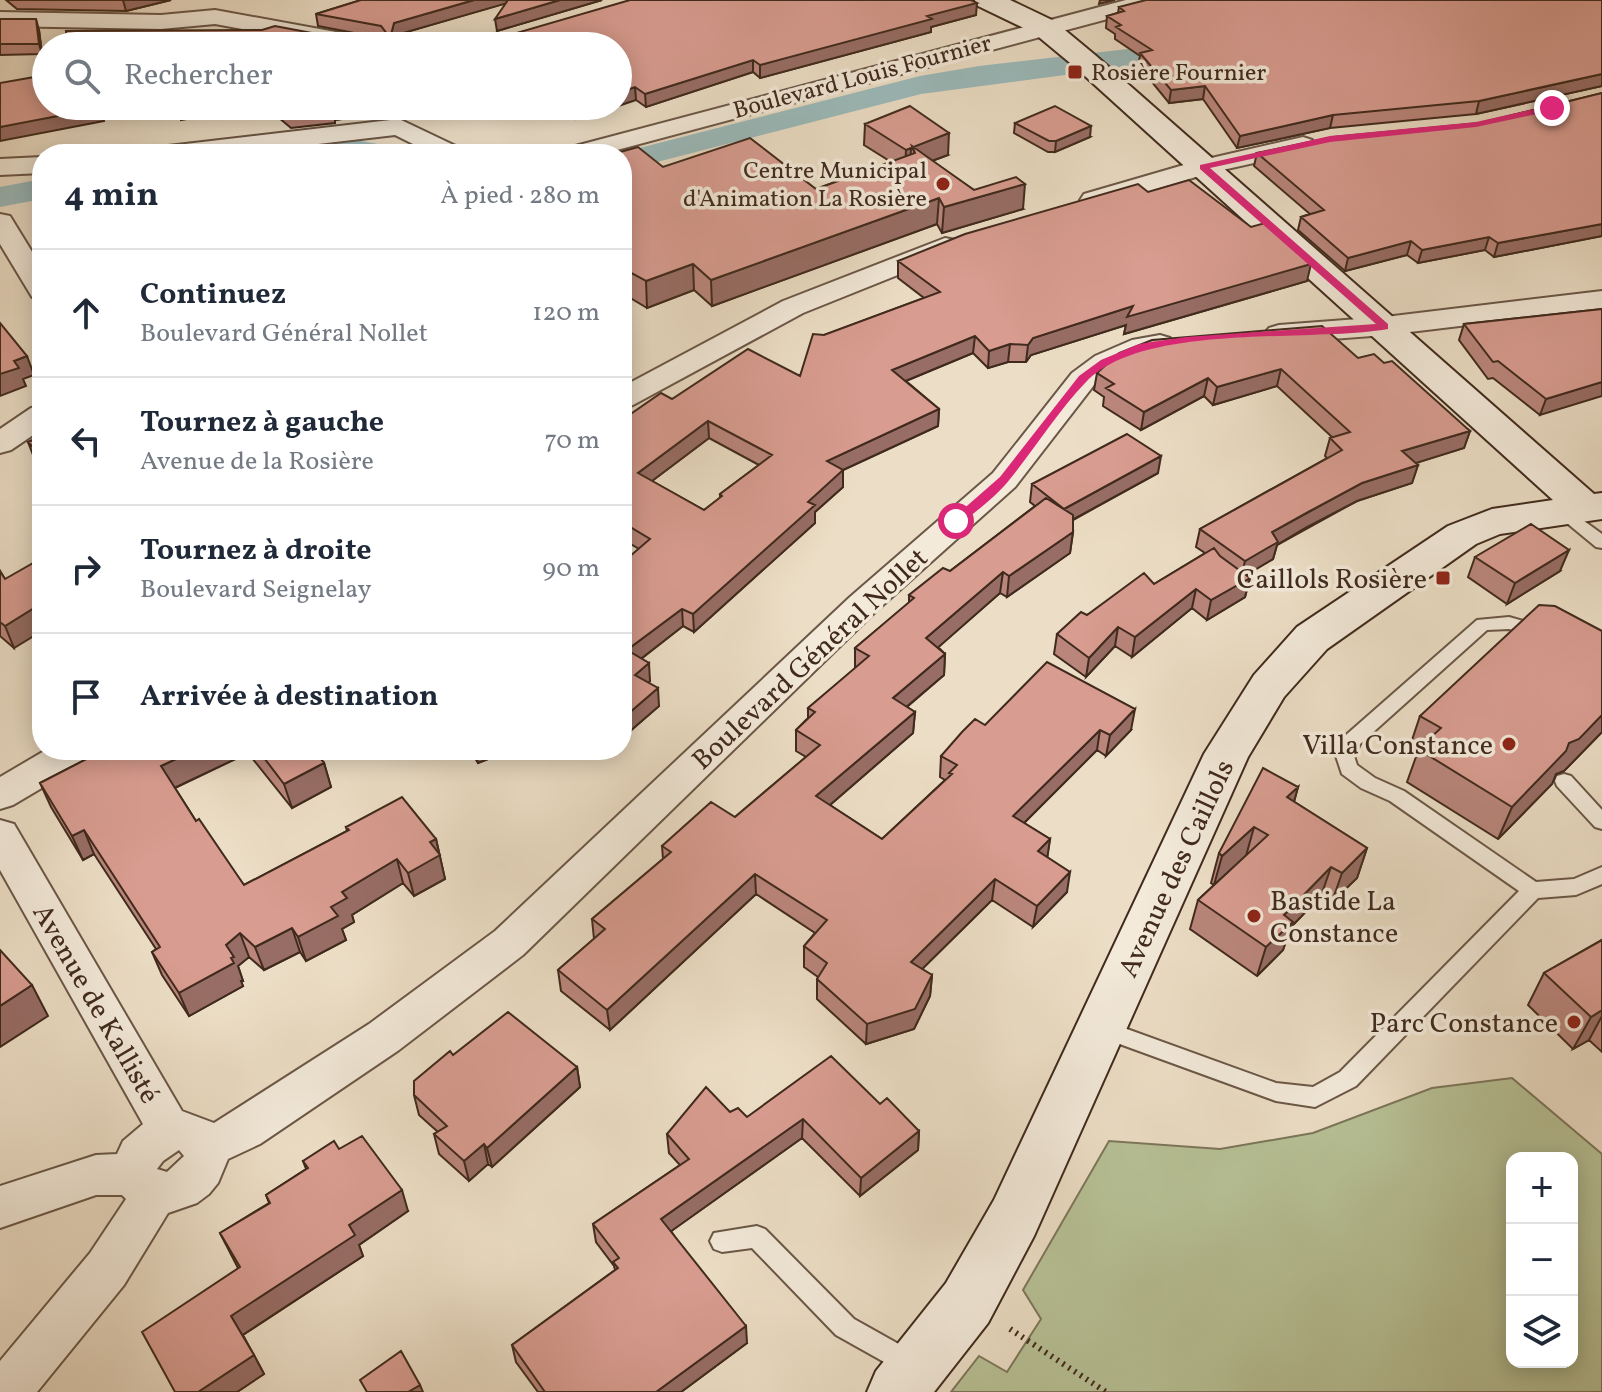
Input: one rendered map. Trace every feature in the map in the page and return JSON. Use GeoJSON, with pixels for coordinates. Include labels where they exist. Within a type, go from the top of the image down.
{"type":"FeatureCollection","features":[{"type":"Feature","properties":{"kind":"street"},"geometry":{"type":"LineString","coordinates":[[988,0],[1044,27],[1385,326],[1588,517]]}},
{"type":"Feature","properties":{"kind":"street","name":"Boulevard Louis Fournier"},"geometry":{"type":"LineString","coordinates":[[610,144],[1152,0]]}},
{"type":"Feature","properties":{"kind":"street"},"geometry":{"type":"LineString","coordinates":[[0,19],[161,22],[215,17],[254,4]]}},
{"type":"Feature","properties":{"kind":"street"},"geometry":{"type":"LineString","coordinates":[[215,17],[297,32]]}},
{"type":"Feature","properties":{"kind":"street"},"geometry":{"type":"LineString","coordinates":[[230,144],[380,120]]}},
{"type":"Feature","properties":{"kind":"street"},"geometry":{"type":"LineString","coordinates":[[410,120],[440,144]]}},
{"type":"Feature","properties":{"kind":"street"},"geometry":{"type":"LineString","coordinates":[[1065,208],[1203,167],[1330,139]]}},
{"type":"Feature","properties":{"kind":"street"},"geometry":{"type":"LineString","coordinates":[[0,167],[32,165]]}},
{"type":"Feature","properties":{"kind":"street"},"geometry":{"type":"LineString","coordinates":[[0,222],[32,275]]}},
{"type":"Feature","properties":{"kind":"street"},"geometry":{"type":"LineString","coordinates":[[632,394],[793,307],[967,238]]}},
{"type":"Feature","properties":{"kind":"street"},"geometry":{"type":"LineString","coordinates":[[1245,336],[1385,326],[1602,300]]}},
{"type":"Feature","properties":{"kind":"street","name":"Boulevard Général Nollet"},"geometry":{"type":"LineString","coordinates":[[146,1183],[135,1164],[147,1144],[244,1130],[384,1037],[509,943],[862,605],[1004,480],[1083,379],[1105,362],[1142,346],[1186,340]]}},
{"type":"Feature","properties":{"kind":"street"},"geometry":{"type":"LineString","coordinates":[[0,443],[32,422]]}},
{"type":"Feature","properties":{"kind":"street","name":"Avenue des Caillols"},"geometry":{"type":"LineString","coordinates":[[907,1380],[967,1303],[1007,1230],[1227,754],[1269,686],[1312,638],[1462,535],[1492,522],[1588,517]]}},
{"type":"Feature","properties":{"kind":"street"},"geometry":{"type":"LineString","coordinates":[[0,795],[59,760]]}},
{"type":"Feature","properties":{"kind":"street","name":"Avenue de Kallisté"},"geometry":{"type":"LineString","coordinates":[[0,835],[157,1105],[187,1140]]}},
{"type":"Feature","properties":{"kind":"street"},"geometry":{"type":"LineString","coordinates":[[0,1207],[96,1175],[146,1183],[107,1269],[6,1392]]}},
{"type":"Feature","properties":{"kind":"lane"},"geometry":{"type":"LineString","coordinates":[[1559,624],[1535,631],[1509,623],[1483,624],[1353,740],[1345,756],[1349,769],[1368,783],[1397,796],[1533,890],[1576,887],[1602,875]]}},
{"type":"Feature","properties":{"kind":"lane"},"geometry":{"type":"LineString","coordinates":[[1564,781],[1602,822]]}},
{"type":"Feature","properties":{"kind":"lane"},"geometry":{"type":"LineString","coordinates":[[1102,1029],[1276,1092],[1315,1097],[1348,1079],[1533,890]]}},
{"type":"Feature","properties":{"kind":"lane"},"geometry":{"type":"LineString","coordinates":[[722,1241],[757,1237],[845,1327],[907,1380]]}},
{"type":"Feature","properties":{"kind":"path"},"geometry":{"type":"LineString","coordinates":[[1029,1341],[1106,1392]]}},
{"type":"Feature","properties":{"kind":"green space"},"geometry":{"type":"Polygon","coordinates":[[[1512,1078],[1602,1154],[1602,1392],[951,1392],[979,1356],[1007,1372],[1041,1319],[1023,1290],[1109,1141],[1220,1149],[1313,1133],[1432,1088],[1512,1078]]]}},
{"type":"Feature","properties":{"kind":"building"},"geometry":{"type":"Polygon","coordinates":[[[361,0],[474,0],[394,23],[392,32],[386,32],[381,26],[316,14],[361,0]]]}},
{"type":"Feature","properties":{"kind":"building"},"geometry":{"type":"Polygon","coordinates":[[[508,0],[560,0],[495,19],[508,0]]]}},
{"type":"Feature","properties":{"kind":"building"},"geometry":{"type":"Polygon","coordinates":[[[630,0],[971,0],[977,3],[927,16],[932,19],[760,65],[753,60],[645,94],[632,88],[632,32],[520,32],[630,0]]]}},
{"type":"Feature","properties":{"kind":"building"},"geometry":{"type":"Polygon","coordinates":[[[1146,0],[1602,0],[1602,74],[1479,101],[1333,115],[1240,136],[1205,86],[1171,90],[1140,53],[1152,50],[1116,27],[1121,25],[1107,16],[1124,11],[1119,7],[1146,0]]]}},
{"type":"Feature","properties":{"kind":"building"},"geometry":{"type":"Polygon","coordinates":[[[0,19],[36,19],[38,32],[32,32],[32,44],[0,44],[0,19]]]}},
{"type":"Feature","properties":{"kind":"building"},"geometry":{"type":"Polygon","coordinates":[[[275,26],[307,32],[66,31],[262,30],[275,26]]]}},
{"type":"Feature","properties":{"kind":"building"},"geometry":{"type":"Polygon","coordinates":[[[32,77],[32,120],[37,120],[0,127],[0,83],[32,77]]]}},
{"type":"Feature","properties":{"kind":"building"},"geometry":{"type":"Polygon","coordinates":[[[1602,93],[1602,224],[1498,243],[1489,237],[1422,250],[1411,241],[1348,258],[1301,217],[1324,210],[1257,153],[1333,137],[1480,123],[1602,93]]]}},
{"type":"Feature","properties":{"kind":"building"},"geometry":{"type":"Polygon","coordinates":[[[910,106],[949,133],[906,150],[865,124],[910,106]]]}},
{"type":"Feature","properties":{"kind":"building"},"geometry":{"type":"Polygon","coordinates":[[[1055,106],[1091,126],[1049,141],[1015,123],[1055,106]]]}},
{"type":"Feature","properties":{"kind":"building"},"geometry":{"type":"Polygon","coordinates":[[[750,138],[816,189],[915,153],[912,146],[974,190],[1016,177],[1025,184],[944,207],[939,198],[711,280],[693,264],[646,281],[632,273],[632,149],[638,147],[663,167],[750,138]]]}},
{"type":"Feature","properties":{"kind":"building"},"geometry":{"type":"Polygon","coordinates":[[[1189,180],[1251,227],[1265,223],[1311,264],[1127,317],[1133,306],[1033,338],[1028,345],[1010,344],[989,351],[975,336],[892,370],[939,409],[827,461],[843,470],[808,502],[815,505],[693,614],[682,609],[632,646],[632,554],[650,539],[632,528],[632,413],[661,393],[672,399],[748,349],[800,376],[813,334],[824,335],[940,292],[898,261],[965,234],[1138,184],[1148,192],[1189,180]],[[708,421],[638,473],[704,510],[722,496],[720,494],[772,455],[708,421]]]}},
{"type":"Feature","properties":{"kind":"building"},"geometry":{"type":"Polygon","coordinates":[[[1602,309],[1602,382],[1546,399],[1498,361],[1493,362],[1464,324],[1602,309]]]}},
{"type":"Feature","properties":{"kind":"building"},"geometry":{"type":"Polygon","coordinates":[[[0,323],[27,356],[14,361],[19,368],[0,374],[0,323]]]}},
{"type":"Feature","properties":{"kind":"building"},"geometry":{"type":"Polygon","coordinates":[[[1322,326],[1358,358],[1374,354],[1384,363],[1392,361],[1470,431],[1402,451],[1418,465],[1362,483],[1272,532],[1278,542],[1245,561],[1200,529],[1342,450],[1330,438],[1350,432],[1281,369],[1217,387],[1208,378],[1144,412],[1106,388],[1114,384],[1097,373],[1119,353],[1152,340],[1322,326]]]}},
{"type":"Feature","properties":{"kind":"building"},"geometry":{"type":"Polygon","coordinates":[[[1127,434],[1161,456],[1064,509],[1032,484],[1127,434]]]}},
{"type":"Feature","properties":{"kind":"building"},"geometry":{"type":"Polygon","coordinates":[[[1046,498],[1073,515],[1073,532],[1009,576],[1003,572],[926,638],[945,654],[893,698],[915,712],[816,796],[882,839],[952,774],[949,773],[957,765],[941,756],[962,732],[975,719],[985,725],[1047,662],[1135,709],[1110,735],[1100,730],[1013,816],[1050,839],[1038,851],[1070,872],[1037,906],[995,879],[911,962],[932,975],[915,1009],[867,1024],[817,979],[827,963],[804,946],[827,920],[755,874],[607,1010],[558,970],[605,929],[592,919],[671,852],[662,846],[711,802],[735,817],[820,745],[796,730],[815,712],[808,708],[869,656],[855,648],[914,598],[909,595],[943,568],[950,571],[1046,498]]]}},
{"type":"Feature","properties":{"kind":"building"},"geometry":{"type":"Polygon","coordinates":[[[1531,524],[1569,550],[1515,583],[1475,557],[1531,524]]]}},
{"type":"Feature","properties":{"kind":"building"},"geometry":{"type":"Polygon","coordinates":[[[1214,548],[1250,578],[1211,600],[1196,589],[1135,637],[1118,627],[1089,658],[1057,634],[1081,612],[1087,615],[1144,573],[1154,584],[1214,548]]]}},
{"type":"Feature","properties":{"kind":"building"},"geometry":{"type":"Polygon","coordinates":[[[32,564],[32,609],[5,626],[0,622],[0,571],[5,579],[32,564]]]}},
{"type":"Feature","properties":{"kind":"building","name":"Villa Constance"},"geometry":{"type":"Polygon","coordinates":[[[1539,605],[1555,606],[1602,631],[1602,715],[1579,739],[1569,743],[1566,751],[1512,807],[1418,749],[1441,728],[1420,716],[1539,605]]]}},
{"type":"Feature","properties":{"kind":"building"},"geometry":{"type":"Polygon","coordinates":[[[632,653],[649,663],[635,675],[658,688],[632,710],[632,653]]]}},
{"type":"Feature","properties":{"kind":"building"},"geometry":{"type":"Polygon","coordinates":[[[85,760],[174,760],[161,766],[196,821],[199,819],[244,885],[349,830],[346,827],[402,797],[436,839],[430,842],[440,855],[408,873],[397,859],[342,892],[347,898],[331,907],[338,916],[298,937],[292,928],[255,947],[240,933],[226,945],[234,957],[231,958],[234,963],[179,993],[152,952],[160,947],[84,830],[72,836],[40,783],[85,760]]]}},
{"type":"Feature","properties":{"kind":"building"},"geometry":{"type":"Polygon","coordinates":[[[266,760],[322,760],[324,763],[284,784],[266,760]]]}},
{"type":"Feature","properties":{"kind":"building"},"geometry":{"type":"Polygon","coordinates":[[[1263,768],[1298,787],[1287,797],[1367,848],[1342,873],[1331,867],[1284,915],[1293,922],[1266,947],[1198,900],[1268,835],[1254,827],[1222,856],[1219,853],[1263,768]]]}},
{"type":"Feature","properties":{"kind":"building"},"geometry":{"type":"Polygon","coordinates":[[[1602,940],[1602,1010],[1591,1017],[1544,973],[1602,940]]]}},
{"type":"Feature","properties":{"kind":"building"},"geometry":{"type":"Polygon","coordinates":[[[0,950],[32,985],[0,1006],[0,950]]]}},
{"type":"Feature","properties":{"kind":"building"},"geometry":{"type":"Polygon","coordinates":[[[508,1012],[577,1067],[487,1148],[484,1144],[464,1161],[434,1134],[447,1126],[414,1095],[414,1081],[450,1051],[453,1055],[508,1012]]]}},
{"type":"Feature","properties":{"kind":"building"},"geometry":{"type":"Polygon","coordinates":[[[831,1056],[880,1104],[887,1098],[919,1131],[861,1178],[803,1119],[661,1219],[746,1326],[656,1392],[545,1392],[512,1345],[618,1268],[613,1262],[619,1258],[593,1224],[689,1159],[667,1134],[706,1087],[730,1112],[738,1108],[747,1117],[831,1056]]]}},
{"type":"Feature","properties":{"kind":"building"},"geometry":{"type":"Polygon","coordinates":[[[362,1136],[402,1190],[349,1225],[355,1235],[231,1316],[254,1355],[198,1392],[175,1392],[142,1332],[240,1267],[220,1233],[270,1203],[266,1195],[308,1168],[303,1161],[334,1141],[339,1149],[362,1136]]]}},
{"type":"Feature","properties":{"kind":"building"},"geometry":{"type":"Polygon","coordinates":[[[401,1351],[420,1385],[408,1392],[367,1392],[360,1380],[401,1351]]]}},
{"type":"Feature","properties":{"kind":"waterway"},"geometry":{"type":"LineString","coordinates":[[632,159],[920,85],[979,75],[1198,50]]}},
{"type":"Feature","properties":{"kind":"waterway"},"geometry":{"type":"LineString","coordinates":[[0,197],[32,191]]}},
{"type":"Feature","properties":{"kind":"place","name":"Rosière Fournier"},"geometry":{"type":"Point","coordinates":[1075,72]}},
{"type":"Feature","properties":{"kind":"place","name":"Centre Municipal d'Animation La Rosière"},"geometry":{"type":"Point","coordinates":[943,184]}},
{"type":"Feature","properties":{"kind":"place","name":"Caillols Rosière"},"geometry":{"type":"Point","coordinates":[1443,578]}},
{"type":"Feature","properties":{"kind":"place","name":"Villa Constance"},"geometry":{"type":"Point","coordinates":[1509,744]}},
{"type":"Feature","properties":{"kind":"place","name":"Bastide La Constance"},"geometry":{"type":"Point","coordinates":[1254,916]}},
{"type":"Feature","properties":{"kind":"place","name":"Parc Constance"},"geometry":{"type":"Point","coordinates":[1574,1022]}},
{"type":"Feature","properties":{"kind":"route"},"geometry":{"type":"LineString","coordinates":[[956,521],[1004,480],[1083,379],[1105,362],[1142,346],[1186,340],[1385,326],[1203,167],[1330,139],[1476,125],[1552,108]]}}]}
